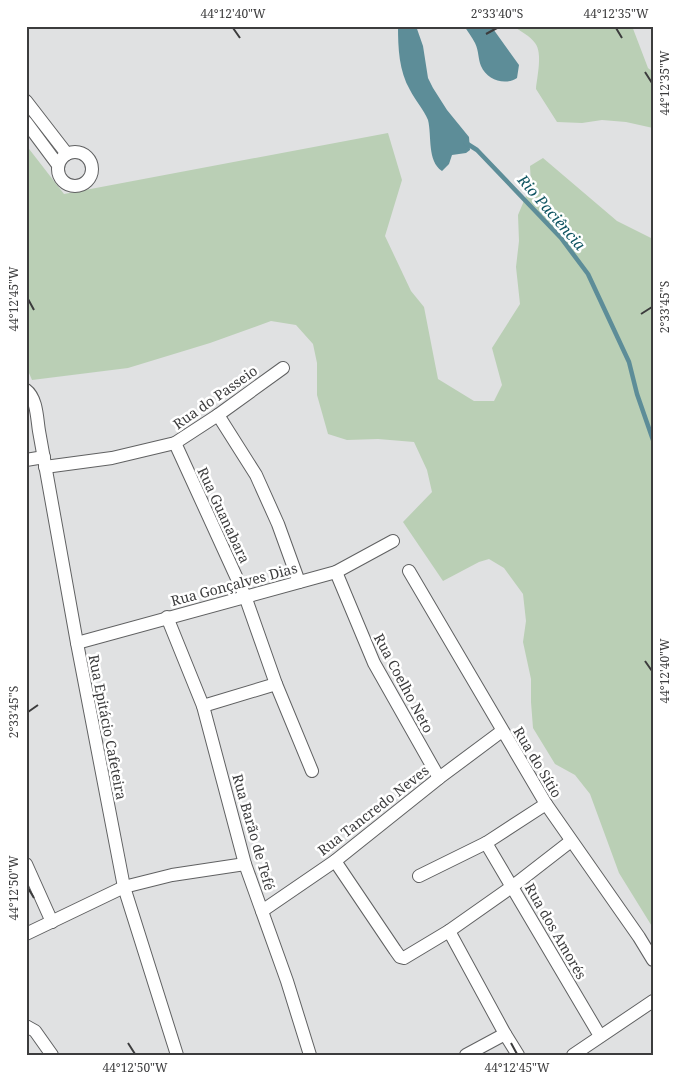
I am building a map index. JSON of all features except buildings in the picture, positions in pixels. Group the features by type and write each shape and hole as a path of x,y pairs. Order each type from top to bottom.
{"street":[{"path":"26,101 67,154"},
{"path":"26,122 58,165"},
{"path":"78,152 89,159 92,165 90,178 79,186 65,184 60,179 58,165 60,160 67,154 78,152"},
{"name":"Rua do Passeio","path":"26,460 44,462 112,458 175,443 218,415 283,368"},
{"name":"Rua Epitácio Cafeteira","path":"30,395 124,887 176,1055"},
{"path":"218,415 260,484 278,524 299,582"},
{"name":"Rua Guanabara","path":"175,443 245,596 276,684 312,771"},
{"name":"Rua Gonçalves Dias","path":"77,643 336,572 393,541"},
{"name":"Rua do Sítio","path":"409,571 546,804 571,842 619,907 653,960"},
{"name":"Rua Coelho Neto","path":"336,572 374,663 439,778"},
{"name":"Rua Barão de Tefé","path":"167,618 203,706 245,864 287,981 310,1055"},
{"path":"203,706 276,684"},
{"name":"Rua Tancredo Neves","path":"262,911 335,861 439,778 502,731"},
{"path":"418,876 486,843 546,804"},
{"path":"335,861 395,950 400,957 404,958 449,931 571,842"},
{"name":"Rua dos Amorés","path":"486,843 600,1036"},
{"path":"26,864 52,922"},
{"path":"26,934 124,887 172,875 245,864"},
{"path":"449,931 518,1055"},
{"path":"573,1055 653,1001"},
{"path":"26,1026 35,1031 52,1055"},
{"path":"466,1055 505,1034"}],"green space":[{"path":"513,26 632,26 648,68 653,72 653,128 626,122 602,120 582,123 557,122 536,89 539,59 537,47 530,38"},
{"path":"388,133 402,180 385,236 411,291 424,307 438,379 474,401 494,401 502,385 492,348 520,304 516,267 519,241 518,215 531,184 530,166 543,158 617,221 653,239 653,928 619,873 590,794 575,775 555,764 533,728 531,679 523,642 526,621 523,594 504,568 489,559 479,562 443,581 403,522 432,492 427,470 414,442 378,439 347,440 328,434 317,395 317,363 313,344 296,325 271,321 210,343 128,368 32,380 26,366 26,145 64,194"}],"water":[{"path":"398,26 416,26 423,46 428,78 447,110 469,137 470,150 466,153 452,155 449,164 442,171 437,167 432,155 428,120 403,75 399,51"},
{"path":"464,26 491,26 519,65 517,78 502,81 487,75 479,61 475,43"}],"waterway":[{"name":"Rio Paciência","path":"466,143 477,150 561,238 588,274 629,362 637,394 653,440"}]}
